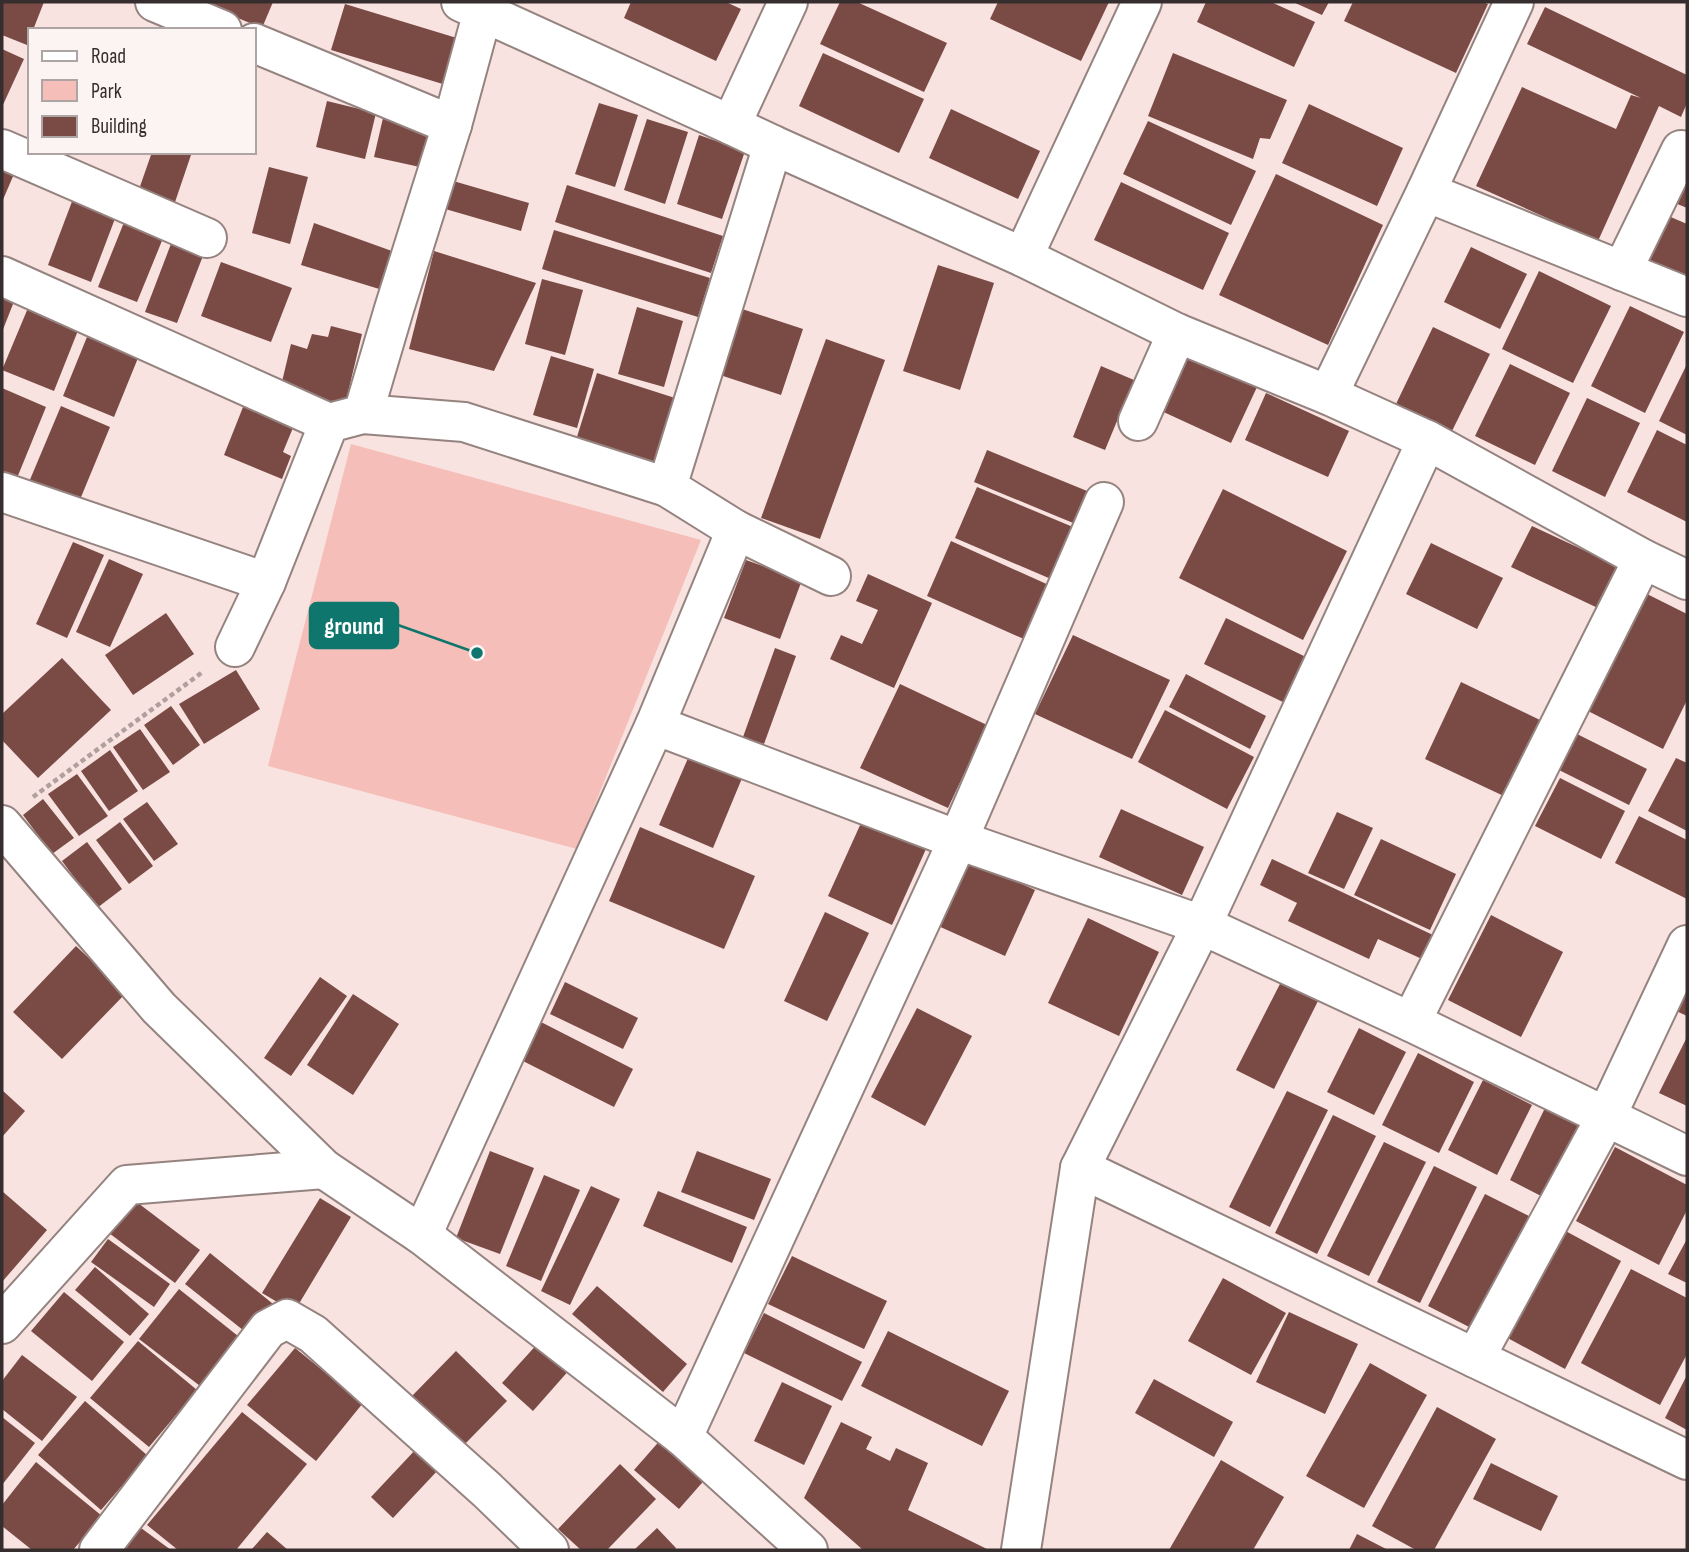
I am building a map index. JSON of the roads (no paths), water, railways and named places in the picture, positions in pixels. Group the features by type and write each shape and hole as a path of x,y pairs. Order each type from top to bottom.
{"street":[{"path":"155,2 217,28"},
{"path":"731,124 788,2"},
{"path":"1023,257 1142,2"},
{"path":"1328,395 1514,2"},
{"path":"235,648 346,418 394,309 452,125 472,6 1023,257 1177,333 1328,395 1427,440 1643,559 1687,580"},
{"path":"256,44 452,125"},
{"path":"667,487 773,145"},
{"path":"2,149 207,238"},
{"path":"1622,271 1681,150"},
{"path":"1426,192 1687,297"},
{"path":"2,276 346,418 464,422 667,487 736,530 831,576"},
{"path":"1138,421 1177,333"},
{"path":"1021,1550 1080,1168 1202,925 1427,440"},
{"path":"2,492 266,582"},
{"path":"683,1437 958,840 1104,502"},
{"path":"422,1235 655,725 736,530"},
{"path":"1411,1023 1643,559"},
{"path":"655,725 958,840 1202,925 1687,1156"},
{"path":"13,815 159,1008 324,1169 422,1235 683,1437 808,1550"},
{"path":"1475,1358 1606,1117 1687,946"},
{"path":"1080,1168 1687,1460"},
{"path":"2,1324 127,1185 324,1169"},
{"path":"99,1550 268,1329 287,1319 313,1334 549,1550"}],"place":[{"name":"ground","path":"477,653"}]}
